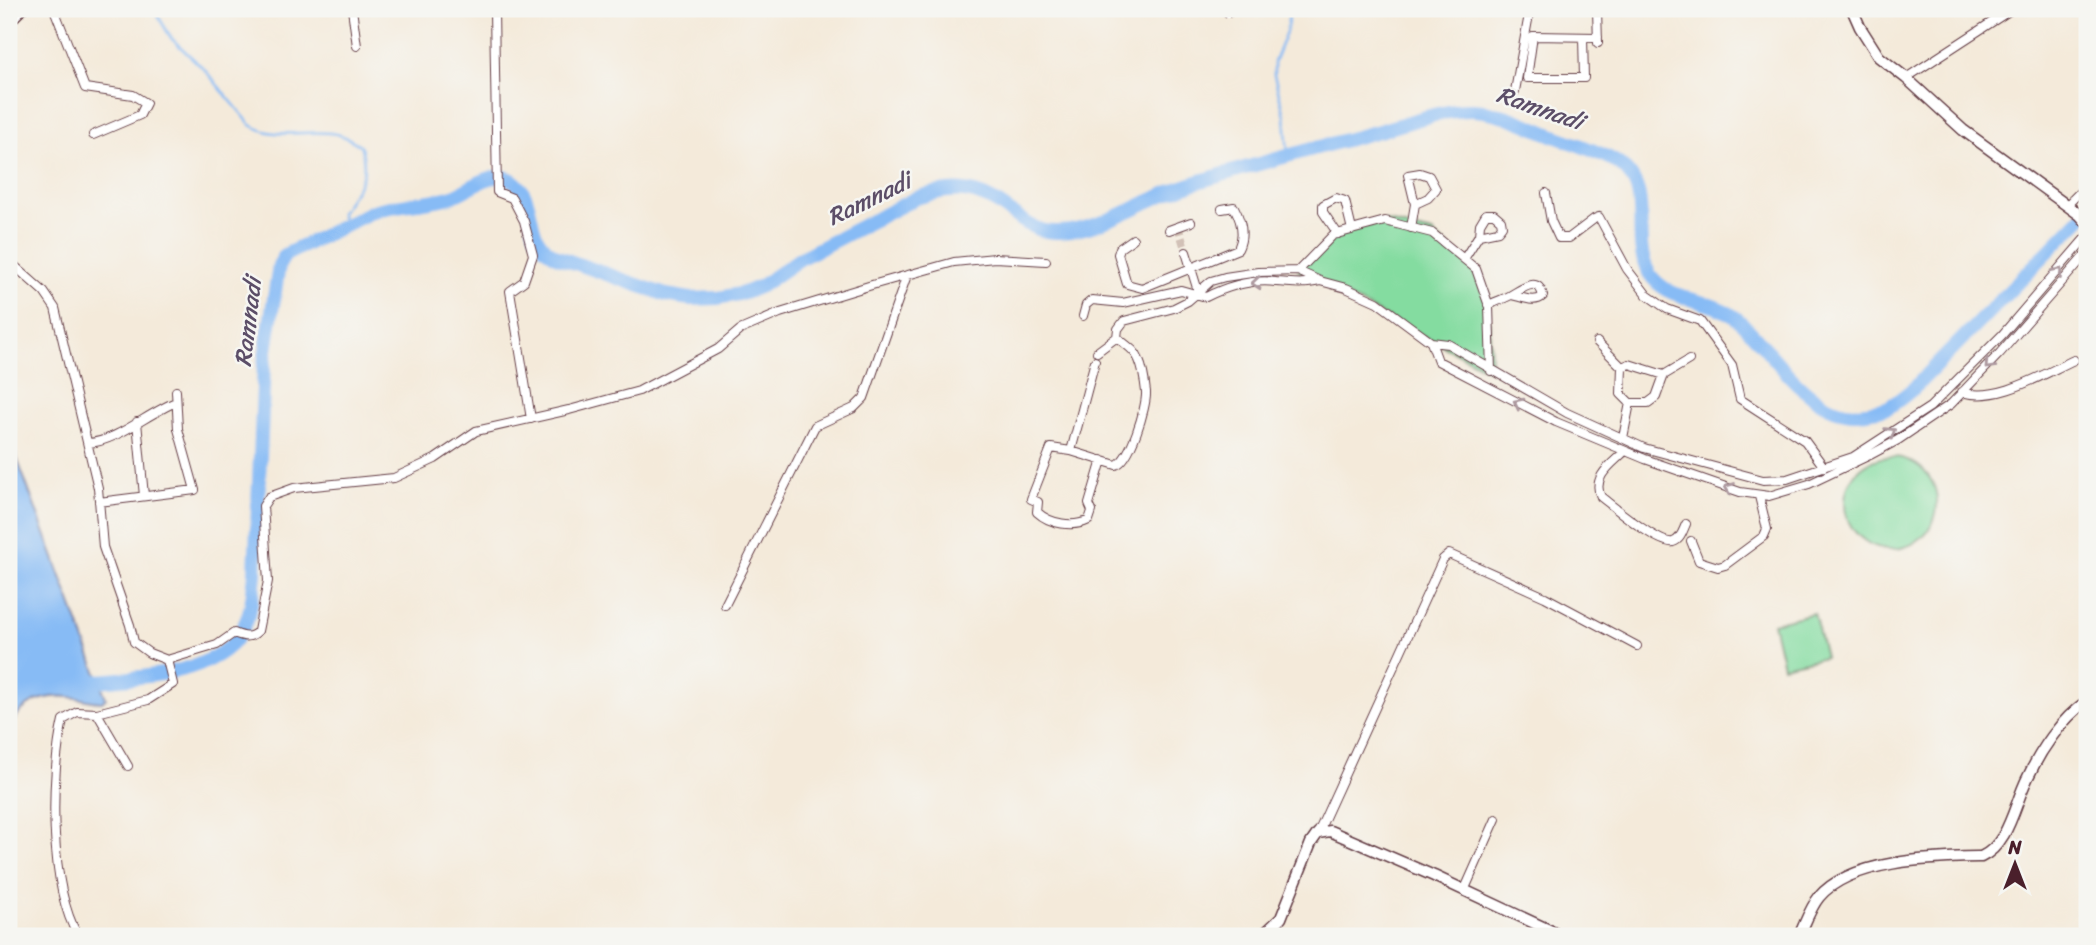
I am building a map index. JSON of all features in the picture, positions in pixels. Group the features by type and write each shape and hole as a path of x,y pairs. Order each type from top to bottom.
{"main road":[{"path":"9,20 20,9"}],"street":[{"path":"54,9 85,88 133,95 146,103 140,115 93,135"},
{"path":"352,9 357,46"},
{"path":"494,9 497,192 512,198 524,221 533,255 524,281 510,291 531,419"},
{"path":"1515,91 1530,9"},
{"path":"1583,37 1584,78 1527,78 1532,36 1583,37 1598,40 1597,9"},
{"path":"1852,9 1879,57 1963,130 2087,222"},
{"path":"1906,78 2012,9"},
{"path":"2068,207 2087,185"},
{"path":"1546,193 1551,221 1559,238 1569,239 1594,219 1600,218 1627,269 1647,295 1667,309 1700,321 1732,365 1740,399 1805,441 1824,467"},
{"path":"1338,234 1323,212 1323,205 1336,198 1345,201 1352,230"},
{"path":"1411,228 1415,204"},
{"path":"1133,239 1121,248 1118,254 1127,284 1142,288 1238,249 1242,230 1234,207 1222,209"},
{"path":"1298,271 1333,235 1385,221 1432,233 1476,269 1488,304 1491,371"},
{"path":"1169,230 1191,222"},
{"path":"1464,259 1479,235"},
{"path":"1097,352 1117,337 1118,329 1124,321 1174,308 1188,301 1211,281 1225,276 1258,272 1298,271 1377,302 1431,342 1448,344 1567,413 1644,448 1763,480 1787,479 1853,457 1930,407 2027,307 2087,236"},
{"path":"1186,252 1196,293"},
{"path":"1431,342 1438,361 1556,422 1625,451 1740,492 1759,496 1790,490 1833,473 1898,440 1951,404 2035,314 2087,253"},
{"path":"9,261 44,292 55,308 88,443 99,502 103,547 134,642 168,663 238,635 253,636 258,631 268,581 263,506 269,497 294,488 394,478 435,460 476,431 639,391 718,349 740,330 780,313 954,262 978,259 1046,261"},
{"path":"726,605 816,426 853,408 864,398 907,275"},
{"path":"1083,316 1086,305 1092,300 1123,303 1181,290 1206,298 1224,288 1248,283 1274,281 1300,285 1320,281"},
{"path":"1488,304 1512,295"},
{"path":"2027,307 2035,314"},
{"path":"1102,460 1089,503 1092,511 1089,520 1081,524 1068,524 1044,519 1037,512 1038,502 1031,499 1051,448 1071,451 1116,464 1121,464 1125,459 1144,410 1146,392 1140,361 1133,349 1117,337"},
{"path":"1597,342 1622,368 1621,394 1630,403 1648,403 1656,397 1664,375 1689,360"},
{"path":"1954,385 1962,393 1976,394 2009,389 2074,360"},
{"path":"1071,451 1095,362"},
{"path":"1622,368 1629,364 1664,375"},
{"path":"99,502 195,490 178,429 176,391"},
{"path":"88,443 109,440 176,402"},
{"path":"1623,438 1630,403"},
{"path":"137,422 144,496"},
{"path":"1625,451 1600,477 1598,490 1601,497 1665,541 1673,542 1679,538 1686,524"},
{"path":"1787,479 1790,490"},
{"path":"1690,541 1699,561 1718,567 1725,565 1764,536 1767,529 1759,496"},
{"path":"1262,936 1281,918 1311,843 1318,833 1443,559 1448,554 1545,597 1637,646"},
{"path":"78,936 70,922 58,869 58,741 63,720 78,712 97,713 148,700 173,684 168,663"},
{"path":"1799,936 1819,897 1835,884 1856,874 1915,860 1981,857 1991,853 2001,842 2026,779 2042,750 2087,701"},
{"path":"97,713 128,765"},
{"path":"1464,891 1496,819"},
{"path":"1318,833 1330,831 1562,936"}],"green space":[{"path":"1385,221 1432,233 1476,269 1489,306 1491,371 1298,271 1333,235"},
{"path":"1891,457 1909,460 1924,470 1934,485 1937,503 1934,521 1924,536 1909,546 1891,549 1873,546 1858,536 1848,521 1845,503 1848,485 1858,470 1873,460"},
{"path":"1814,613 1825,657 1783,666 1773,623"}],"water":[{"path":"9,437 106,698 102,702 59,697 39,700 23,709 12,724 9,734"}],"waterway":[{"path":"154,9 171,38 204,69 251,125 272,133 329,133 343,136 360,145 363,175 340,215 346,224"},
{"path":"1288,155 1285,116 1274,75 1274,62 1286,32 1290,9"},
{"name":"Ramnadi","path":"99,681 159,674 201,664 219,655 233,642 247,620 255,574 264,364 279,265 285,255 373,211 453,196 490,178 507,178 520,187 526,198 537,238 548,251 558,257 666,295 690,299 718,298 744,293 761,286 801,258 916,198 930,194 954,191 976,193 1032,227 1051,232 1074,230 1103,222 1182,187 1231,172 1436,114 1461,110 1483,111 1513,119 1586,148 1624,168 1634,181 1639,195 1643,258 1657,283 1678,295 1726,311 1750,331 1810,395 1827,406 1846,412 1886,408 1913,389 2087,212"}],"tunnel":[{"path":"1178,226 1186,252"}]}
